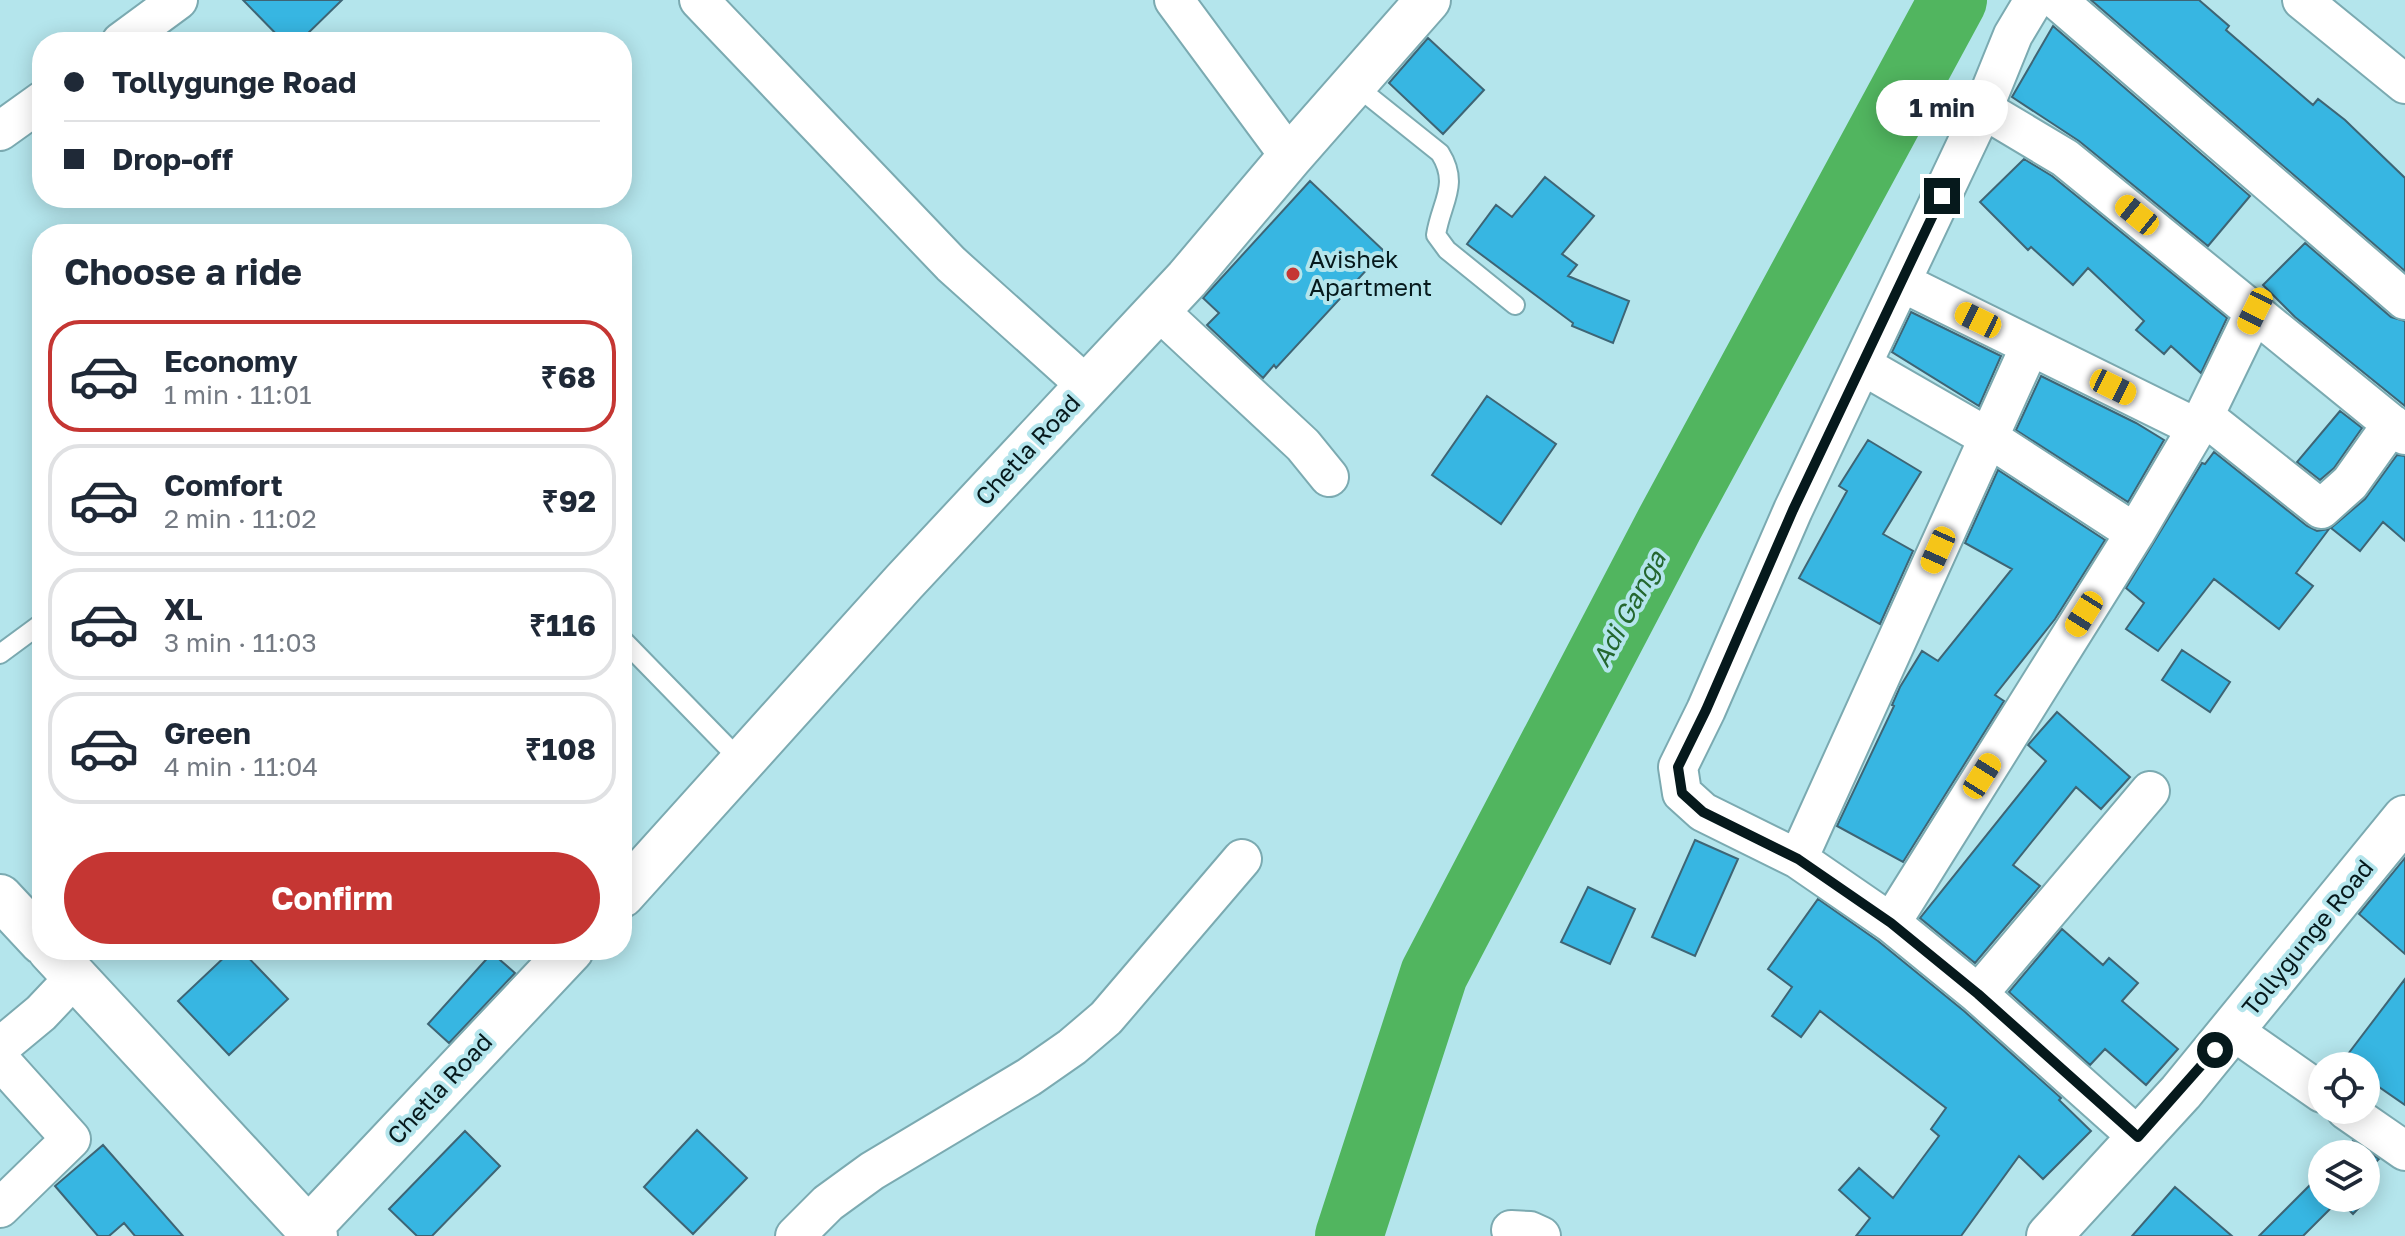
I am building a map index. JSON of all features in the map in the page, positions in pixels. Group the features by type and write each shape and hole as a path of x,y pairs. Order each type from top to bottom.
{"main road":[{"name":"Chetla Road","path":"632,884 904,582 1158,310 1428,0"},
{"name":"Tollygunge Road","path":"2049,1236 2181,1092 2405,818"},
{"path":"0,897 32,931"},
{"name":"Chetla Road","path":"312,1232 562,960"},
{"path":"62,964 312,1232"}],"street":[{"path":"135,32 178,0"},
{"path":"699,0 951,264 1087,386"},
{"path":"1174,0 1290,157"},
{"path":"2034,0 2013,35 1983,109 1793,510 1678,767 1682,793 1703,812 1798,859 1891,923 1978,994 2138,1137"},
{"path":"2057,0 2405,300"},
{"path":"2304,0 2405,84"},
{"path":"0,131 32,108"},
{"path":"1901,282 2030,346 2201,422 2321,509 2350,483 2399,429 2065,158 1983,109"},
{"path":"1158,310 1303,445 1329,477"},
{"path":"1891,923 2135,533 2201,422 2255,311"},
{"path":"1798,859 2030,346"},
{"path":"1862,365 1989,438 2135,533"},
{"path":"1978,994 2150,791"},
{"path":"795,1236 828,1203 872,1171 1029,1077 1072,1047 1106,1018 1242,859"},
{"path":"0,1047 41,1013 62,964"},
{"path":"2232,1030 2308,1083"},
{"path":"0,1060 71,1139 0,1208"},
{"path":"2366,1124 2405,1151"}],"lane":[{"path":"1355,85 1440,153 1447,165 1451,185 1436,235 1447,250 1515,305"},
{"path":"0,654 32,630"},
{"path":"632,649 742,762"}],"building":[{"path":"243,0 342,0 309,32 274,32"},
{"path":"2091,0 2199,0 2229,26 2226,30 2313,105 2318,99 2345,120 2405,178 2405,271"},
{"path":"2053,26 2250,196 2208,246 2079,141 2012,97"},
{"path":"1428,38 1484,90 1443,134 1389,83"},
{"path":"2024,159 2052,176 2227,318 2201,373 2171,346 2164,354 2136,330 2144,321 2088,268 2073,285 2031,247 2028,250 1980,202"},
{"path":"1545,177 1594,216 1562,254 1577,265 1568,276 1629,301 1613,343 1572,326 1573,323 1467,244 1496,205 1512,217"},
{"name":"Avishek Apartment","path":"1310,181 1384,251 1276,368 1274,365 1263,378 1207,325 1219,313 1203,298"},
{"path":"2305,243 2391,317 2405,321 2405,406 2295,317 2263,285"},
{"path":"1911,312 2001,356 1979,406 1892,352"},
{"path":"2041,376 2164,440 2128,502 2016,430"},
{"path":"1487,396 1556,444 1501,524 1432,475"},
{"path":"2340,411 2362,428 2334,468 2320,480 2297,462"},
{"path":"1868,440 1921,472 1883,534 1913,551 1880,624 1799,578 1847,491 1839,486"},
{"path":"2214,452 2307,526 2317,531 2329,529 2296,573 2313,586 2279,629 2214,579 2158,651 2126,629 2144,603 2126,588 2202,463 2205,464"},
{"path":"2397,455 2405,456 2405,541 2383,522 2360,551 2331,528 2365,499"},
{"path":"1998,470 2105,540 2055,619 1995,695 2004,701 1903,862 1837,826 1900,687 1922,651 1938,661 2012,569 1965,543"},
{"path":"2182,650 2230,682 2210,712 2162,680"},
{"path":"2057,712 2130,777 2101,809 2076,787 2013,865 2040,886 1975,963 1920,918 2046,761 2028,745"},
{"path":"1695,840 1738,859 1695,956 1652,937"},
{"path":"2405,858 2405,954 2359,914"},
{"path":"1588,887 1635,909 1610,964 1561,942"},
{"path":"1818,899 1878,941 1964,1011 2061,1098 2059,1100 2091,1131 2043,1179 2019,1156 1961,1236 1856,1236 1870,1218 1839,1190 1859,1168 1893,1198 1939,1136 1931,1129 1946,1108 1820,1011 1801,1037 1772,1016 1792,987 1768,969"},
{"path":"2062,929 2103,965 2109,958 2138,983 2122,1001 2178,1049 2146,1085 2105,1049 2090,1065 2009,992"},
{"path":"221,960 251,960 288,999 229,1055 178,1001"},
{"path":"486,960 500,960 515,973 449,1043 428,1024"},
{"path":"2405,979 2405,1105 2380,1088 2380,1052 2350,1052"},
{"path":"697,1130 747,1178 693,1234 644,1187"},
{"path":"465,1131 500,1166 432,1236 417,1236 389,1209"},
{"path":"103,1145 183,1236 135,1236 124,1223 109,1236 98,1236 55,1186"},
{"path":"2175,1187 2232,1236 2132,1236"},
{"path":"2308,1187 2308,1212 2327,1212 2303,1236 2259,1236"}],"waterway":[{"name":"Adi Ganga","path":"1349,1236 1434,974 1670,523 1953,0"}],"place":[{"name":"Avishek Apartment","path":"1293,274"}],"route":[{"path":"1942,196 1793,510 1678,767 1682,793 1703,812 1798,859 1891,923 1978,994 2138,1137 2215,1050"}]}
